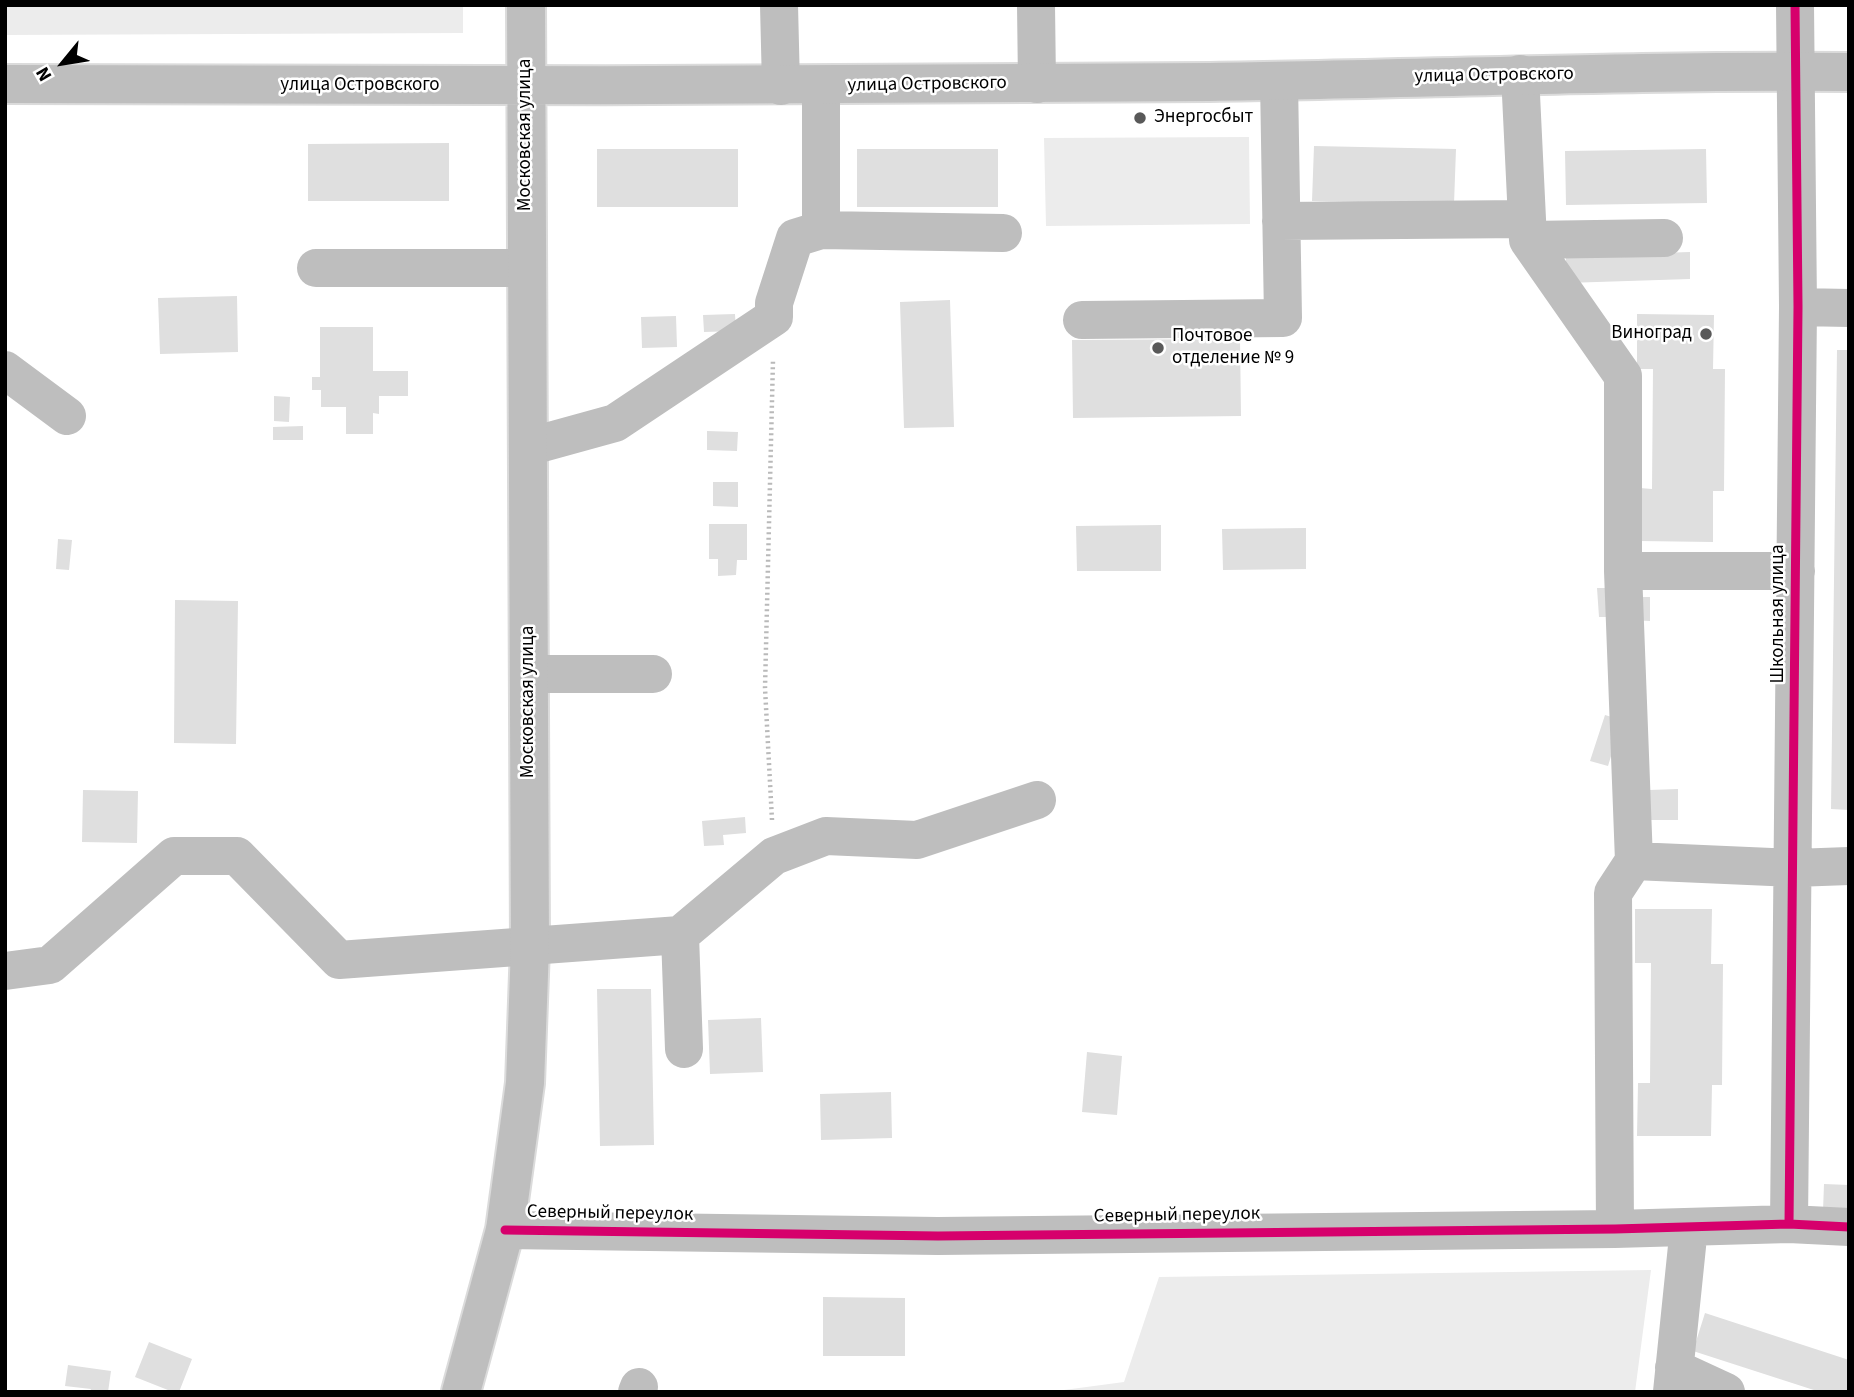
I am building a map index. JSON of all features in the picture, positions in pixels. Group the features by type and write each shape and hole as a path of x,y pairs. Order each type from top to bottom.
{"main road":[{"name":"Московская улица","path":"461,1392 505,1230 525,1083 530,947 526,5"},
{"path":"779,5 781,86"},
{"path":"1036,5 1037,84"},
{"name":"Школьная улица","path":"1789,1224 1798,307 1795,5"},
{"name":"улица Островского","path":"5,85 821,86 1279,81 1520,74 1849,72"},
{"path":"1520,74 1527,230 1623,376 1623,570 1634,861 1613,893 1615,1229"},
{"path":"1082,320 1283,318 1279,81"},
{"path":"821,86 821,230"},
{"path":"1281,221 1664,238"},
{"path":"528,447 615,423 774,317 774,303 795,238 821,230 1003,233"},
{"path":"316,268 527,268"},
{"path":"1798,307 1849,308"},
{"path":"5,370 67,416"},
{"path":"1623,570 1796,570"},
{"path":"529,674 653,674"},
{"path":"5,971 50,965 174,856 237,856 339,960 680,935 774,856 826,836 917,839 1037,800"},
{"path":"1634,861 1794,868 1849,866"},
{"path":"680,935 684,1049"},
{"name":"Северный переулок","path":"505,1230 952,1236 1615,1229 1789,1224 1849,1227"},
{"path":"1689,1227 1673,1380 1726,1392"}],"path":[{"path":"774,317 765,688 774,856"}],"shaded area":[{"path":"5,5 463,5 463,33 5,35"},
{"path":"1249,137 1250,224 1046,226 1044,138"},
{"path":"1651,1270 1635,1392 1049,1392 1124,1382 1159,1277"}],"building":[{"path":"449,143 449,201 308,201 308,144"},
{"path":"1314,146 1456,149 1454,204 1312,201"},
{"path":"597,149 738,149 738,207 597,207"},
{"path":"857,149 998,149 998,207 857,207"},
{"path":"1706,149 1707,203 1566,205 1565,151"},
{"path":"1690,252 1690,279 1566,283 1566,256"},
{"path":"237,296 238,352 160,354 158,298"},
{"path":"950,300 954,427 904,428 900,302"},
{"path":"735,314 736,331 704,332 703,315"},
{"path":"1637,314 1714,315 1713,369 1725,369 1724,491 1713,491 1713,542 1639,541 1640,488 1652,489 1653,369 1637,369"},
{"path":"676,316 677,347 642,348 641,317"},
{"path":"320,327 373,327 373,371 408,371 408,396 379,396 379,414 373,413 373,434 346,434 346,407 321,407 321,390 312,390 312,377 320,377"},
{"path":"1240,339 1241,416 1073,418 1072,340"},
{"path":"1837,350 1849,350 1849,810 1831,809"},
{"path":"274,396 290,397 289,422 274,421"},
{"path":"303,426 303,440 273,440 273,427"},
{"path":"707,431 738,432 737,451 707,450"},
{"path":"713,482 738,482 738,507 713,506"},
{"path":"709,524 747,524 747,560 737,560 736,575 718,576 718,559 709,559"},
{"path":"1161,525 1161,571 1077,571 1076,526"},
{"path":"1306,528 1306,569 1223,570 1222,529"},
{"path":"58,539 72,540 69,570 56,569"},
{"path":"1597,588 1612,588 1614,617 1599,617"},
{"path":"1631,597 1650,597 1650,621 1631,620"},
{"path":"175,600 238,601 236,744 174,743"},
{"path":"1605,715 1622,720 1608,766 1590,761"},
{"path":"1678,789 1678,820 1649,820 1649,790"},
{"path":"83,790 138,791 137,843 82,842"},
{"path":"745,817 746,833 723,835 724,845 704,846 702,821"},
{"path":"1635,909 1712,909 1711,964 1723,964 1722,1085 1712,1085 1711,1136 1637,1136 1638,1083 1650,1083 1651,963 1635,963"},
{"path":"597,989 651,989 654,1145 600,1146"},
{"path":"761,1018 763,1072 710,1074 708,1020"},
{"path":"1087,1052 1122,1056 1117,1115 1082,1112"},
{"path":"891,1092 892,1138 821,1140 820,1094"},
{"path":"1824,1184 1849,1185 1849,1212 1823,1211"},
{"path":"823,1297 905,1298 905,1356 823,1356"},
{"path":"1705,1313 1849,1360 1849,1392 1820,1392 1693,1351"},
{"path":"149,1342 192,1359 179,1392 135,1377"},
{"path":"68,1365 111,1371 108,1392 90,1392 91,1389 65,1386"}],"cycle path":[{"path":"1789,1224 1798,307 1795,5"},
{"path":"505,1230 938,1236 1615,1229 1789,1224 1849,1227"}],"place":[{"name":"Энергосбыт","path":"1140,118"},
{"name":"Виноград","path":"1706,334"},
{"name":"Почтовое отделение № 9","path":"1158,348"}]}
